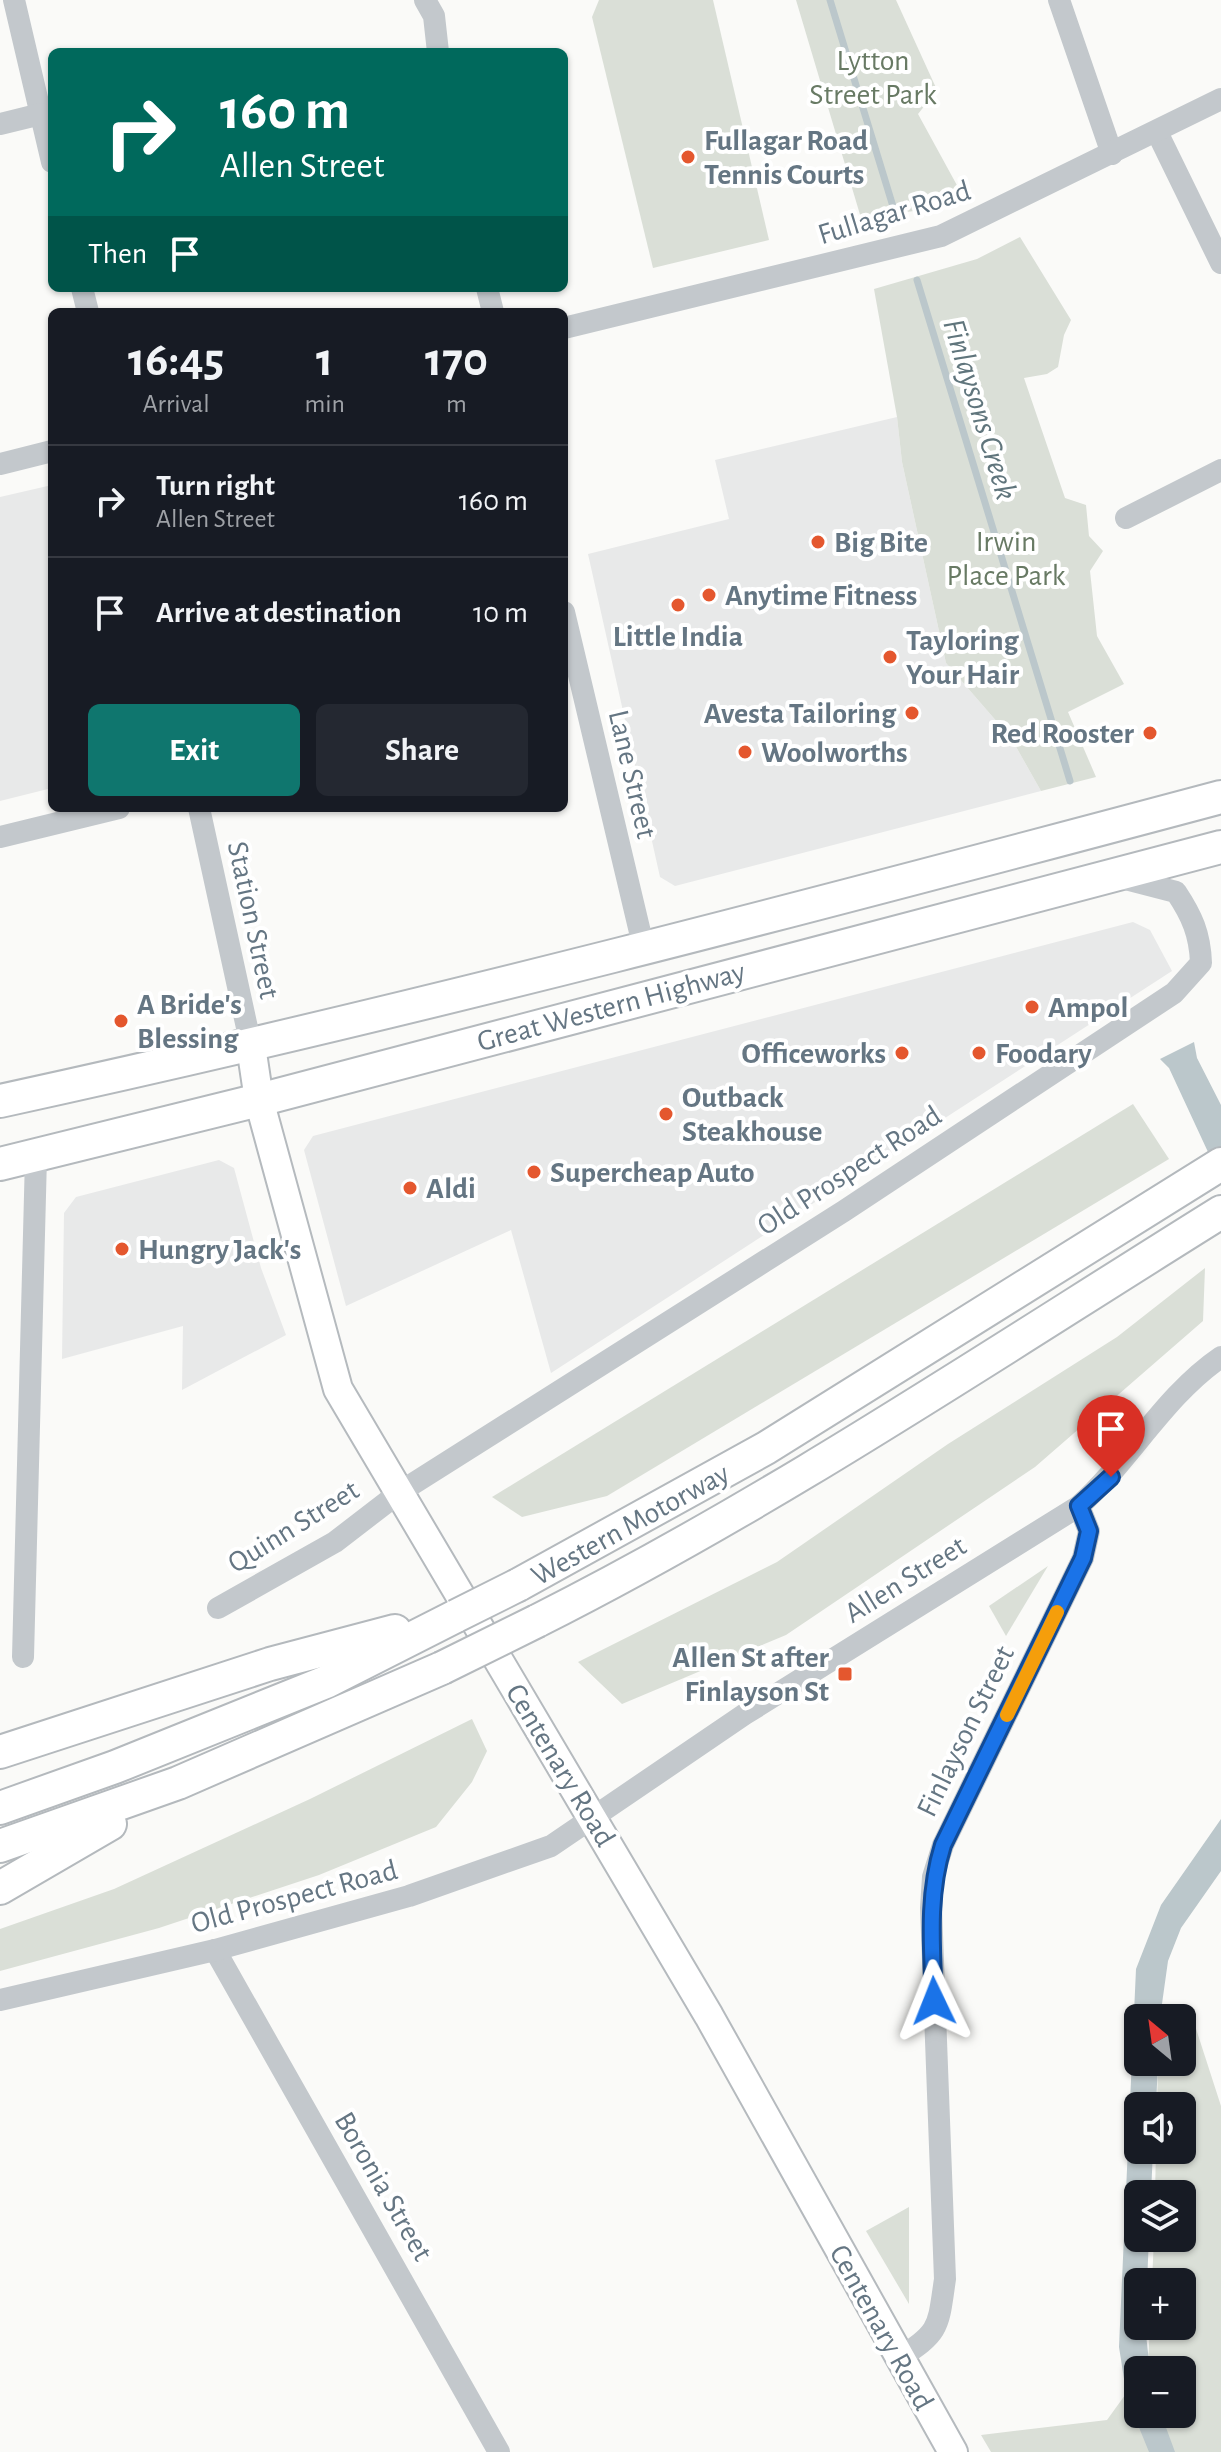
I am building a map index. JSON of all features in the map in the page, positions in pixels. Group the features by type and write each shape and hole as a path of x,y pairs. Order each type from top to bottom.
{"highway":[{"name":"Great Western Highway","path":"0,1101 251,1046 644,949 1221,797"},
{"name":"Great Western Highway","path":"0,1164 259,1100 1221,847"},
{"name":"Western Motorway","path":"421,1628 456,1616 518,1585 766,1448 1221,1164"},
{"name":"Western Motorway","path":"0,1846 178,1783 442,1668 537,1621 664,1555 814,1467 1213,1217"},
{"path":"0,1752 270,1664 421,1628"},
{"path":"0,1808 221,1726 326,1682 421,1628"},
{"path":"0,1888 178,1783"}],"main road":[{"name":"Centenary Road","path":"251,1046 259,1100 338,1389 709,2016 953,2452"}],"street":[{"path":"14,0 48,145"},
{"path":"413,0 437,42"},
{"path":"425,0 434,16 437,42"},
{"path":"1059,0 1112,154"},
{"name":"Fullagar Road","path":"568,327 941,236 1221,99"},
{"path":"0,124 41,114"},
{"path":"1157,132 1221,263"},
{"path":"0,464 48,452"},
{"path":"1126,518 1221,470"},
{"name":"Lane Street","path":"568,629 644,949"},
{"path":"0,837 103,812"},
{"name":"Station Street","path":"200,812 251,1046"},
{"name":"Old Prospect Road","path":"400,1492 844,1211 1174,993 1201,963 1200,937 1188,910 1176,892 1113,877"},
{"path":"23,1657 36,1157"},
{"name":"Allen Street","path":"591,1816 745,1714 1079,1506 1111,1477 1186,1386 1221,1357"},
{"name":"Quinn Street","path":"218,1608 335,1542 400,1492"},
{"name":"Finlayson Street","path":"899,2358 927,2341 938,2325 945,2279 931,1908 933,1877 943,1845 1083,1558 1089,1531 1079,1506"},
{"name":"Old Prospect Road","path":"0,2000 215,1950 409,1896 551,1846 591,1816"},
{"name":"Boronia Street","path":"215,1950 499,2452"}],"shaded area":[{"path":"897,417 902,462 946,663 1011,738 1041,791 675,886 660,877 588,554 729,519 715,460"},
{"path":"48,486 48,789 0,801 0,497"},
{"path":"1133,922 1150,930 1172,971 551,1373 511,1230 346,1306 304,1150 313,1136"},
{"path":"1194,1042 1197,1058 1221,1105 1221,1180 1169,1068 1160,1059"},
{"path":"219,1160 234,1168 261,1268 286,1335 182,1390 183,1326 62,1359 64,1213 76,1197"},
{"path":"1221,1819 1221,1871 1181,1928 1168,1961 1162,2004 1134,2004 1136,1969 1161,1905"},
{"path":"1131,2076 1157,2076 1157,2092 1130,2092"},
{"path":"1127,2164 1152,2164 1152,2180 1127,2180"},
{"path":"1124,2236 1124,2252 1148,2252 1148,2268 1124,2268 1124,2340 1147,2340 1148,2356 1124,2356 1124,2379 1119,2347"},
{"path":"1139,2428 1166,2428 1175,2452 1149,2452"}],"green space":[{"name":"Fullagar Road Tennis Courts","path":"599,0 713,0 769,240 653,268 592,17"},
{"name":"Lytton Street Park","path":"796,0 896,0 937,90 918,114 959,189 914,211 861,218"},
{"name":"Irwin Place Park","path":"1020,237 1071,320 1064,335 1058,367 1047,374 1024,378 1065,498 1086,505 1089,536 1103,551 1090,571 1097,636 1124,684 1068,712 1096,777 1041,791 1011,738 946,663 902,462 874,289 977,259"},
{"path":"1133,1104 1169,1159 607,1496 522,1517 492,1497"},
{"path":"1205,1268 1203,1321 1035,1467 786,1635 622,1704 578,1662 777,1562 948,1444 1117,1337"},
{"path":"1048,1566 1006,1636 989,1606"},
{"path":"472,1719 487,1751 472,1782 436,1827 319,1875 159,1928 0,1971 0,1929 114,1889 310,1799"},
{"path":"1196,2029 1221,2106 1221,2452 991,2452 981,2435 1107,2420 1124,2396 1124,2428 1196,2428 1196,2356 1148,2356 1149,2340 1196,2340 1196,2268 1153,2268 1153,2252 1196,2252 1196,2180 1155,2180 1156,2164 1196,2164 1196,2092 1157,2092 1158,2076 1196,2076"},
{"path":"909,2207 909,2304 866,2231"}],"waterway":[{"name":"Finlaysons Creek","path":"830,0 895,213"},
{"name":"Finlaysons Creek","path":"917,280 1070,781"}],"slow traffic":[{"path":"1007,1715 1057,1612"}],"place":[{"name":"Fullagar Road Tennis Courts","path":"688,157"},
{"name":"Big Bite","path":"818,542"},
{"name":"Anytime Fitness","path":"709,595"},
{"name":"Little India","path":"678,605"},
{"name":"Tayloring Your Hair","path":"890,657"},
{"name":"Avesta Tailoring","path":"912,713"},
{"name":"Red Rooster","path":"1150,733"},
{"name":"Woolworths","path":"745,752"},
{"name":"Ampol","path":"1032,1007"},
{"name":"A Bride's Blessing","path":"121,1021"},
{"name":"Officeworks","path":"902,1053"},
{"name":"Foodary","path":"979,1053"},
{"name":"Outback Steakhouse","path":"666,1114"},
{"name":"Supercheap Auto","path":"534,1172"},
{"name":"Aldi","path":"410,1188"},
{"name":"Hungry Jack's","path":"122,1249"},
{"name":"Allen St after Finlayson St","path":"845,1674"}],"route":[{"path":"934,2001 931,1908 933,1877 943,1845 1083,1558 1089,1531 1079,1506 1111,1477"}]}
